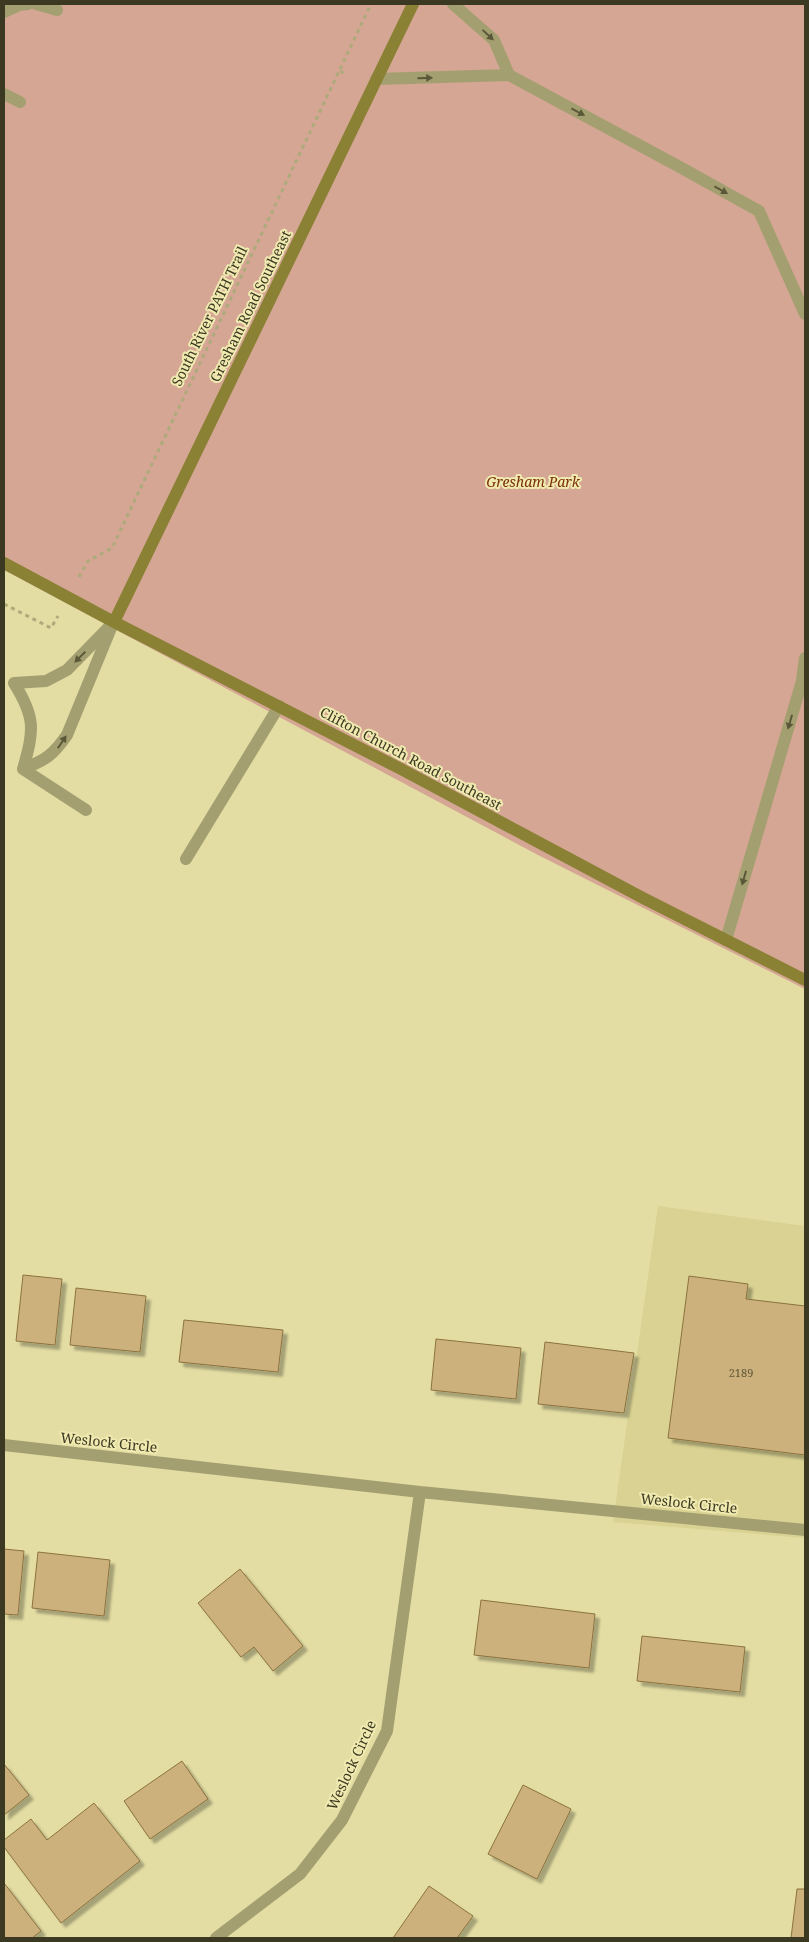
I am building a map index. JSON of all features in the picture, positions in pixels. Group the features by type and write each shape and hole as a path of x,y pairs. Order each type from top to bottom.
{"street":[{"path":"4,12 22,4"},
{"path":"36,4 57,10"},
{"name":"Gresham Road Southeast","path":"114,622 412,4"},
{"path":"453,4 494,40 509,75"},
{"path":"376,79 509,75 759,211 805,314"},
{"path":"4,94 20,102"},
{"name":"Clifton Church Road Southeast","path":"4,563 114,622 805,980"},
{"path":"23,769 29,747 32,721 27,705 14,683 46,681 67,670 114,622"},
{"path":"23,769 47,759 57,750 67,735 114,622"},
{"path":"726,940 802,681 805,658"},
{"path":"186,859 278,706"},
{"path":"23,769 86,810"},
{"name":"Weslock Circle","path":"4,1446 420,1492 805,1530"},
{"name":"Weslock Circle","path":"216,1938 300,1874 342,1820 388,1731 420,1492"}],"path":[{"name":"South River PATH Trail","path":"88,561 112,548 340,71 370,4"},
{"path":"340,71 347,75"},
{"path":"4,604 51,628"}],"shaded area":[{"path":"658,1206 805,1226 805,1538 613,1522"}],"green space":[{"name":"Gresham Park","path":"4,4 805,4 805,989 538,855 4,570"}],"building":[{"path":"23,1275 62,1279 55,1345 16,1341"},
{"path":"689,1276 748,1284 746,1299 805,1306 805,1455 668,1438"},
{"path":"76,1288 146,1296 140,1352 70,1345"},
{"path":"184,1320 283,1330 278,1372 179,1362"},
{"path":"436,1339 521,1348 516,1399 431,1390"},
{"path":"545,1342 634,1353 624,1413 538,1404"},
{"path":"4,1549 24,1551 18,1615 4,1614"},
{"path":"38,1552 110,1560 104,1616 32,1608"},
{"path":"240,1569 303,1646 273,1671 254,1647 241,1657 198,1603"},
{"path":"481,1600 595,1614 589,1668 474,1655"},
{"path":"642,1636 745,1647 740,1692 637,1681"},
{"path":"182,1761 208,1799 150,1839 124,1801"},
{"path":"4,1764 29,1795 4,1815"},
{"path":"523,1785 571,1809 537,1879 488,1854"},
{"path":"94,1803 140,1861 61,1923 4,1847 4,1840 31,1819 47,1840"},
{"path":"4,1883 41,1931 32,1938 4,1938"},
{"path":"429,1886 473,1916 457,1938 393,1938"},
{"path":"797,1889 805,1889 805,1938 791,1938"}]}
